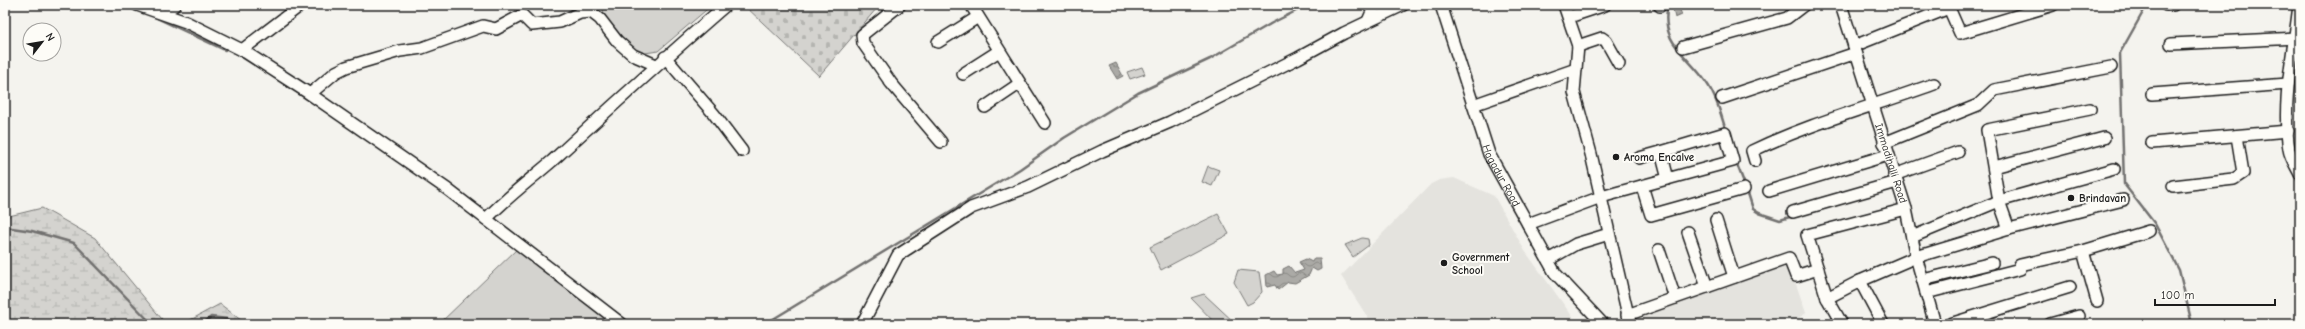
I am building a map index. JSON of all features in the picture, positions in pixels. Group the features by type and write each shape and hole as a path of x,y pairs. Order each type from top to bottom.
{"street":[{"path":"137,5 186,22 242,50 310,94 447,189 622,324"},
{"path":"168,5 172,7 175,5"},
{"path":"242,50 301,5"},
{"path":"486,219 656,65 726,5"},
{"path":"900,5 862,35 863,43 891,83 941,142"},
{"path":"971,5 1019,84 1045,123"},
{"path":"1368,21 1375,5"},
{"path":"862,324 898,255 971,208 1028,187 1102,151 1170,122 1368,21 1403,5"},
{"name":"Hagadur Road","path":"1441,5 1489,154 1555,273 1603,324"},
{"path":"1564,5 1578,46 1574,92 1601,197 1608,234 1629,320 1675,298 1789,258 1796,276 1818,269"},
{"path":"1569,17 1605,5"},
{"path":"1683,47 1787,18 1804,5"},
{"name":"Immadihalli Road","path":"1841,5 1906,209 1922,280 1935,324"},
{"path":"1722,98 1855,50 1949,8 1960,33 2053,5"},
{"path":"2166,5 2173,5"},
{"path":"2299,5 2296,38 2288,84 2288,131 2289,150 2300,174"},
{"path":"310,94 336,72 346,67 400,51 422,48 484,26 496,30 522,15 532,25 560,22 580,13 591,12 600,19 616,41 633,55 656,65"},
{"path":"938,42 978,17"},
{"path":"1578,46 1602,38 1606,41 1619,64"},
{"path":"2171,44 2296,38"},
{"path":"963,74 999,51"},
{"path":"665,57 714,114 742,151"},
{"path":"1884,143 1978,105 1994,90 2111,67"},
{"path":"1473,105 1576,69"},
{"path":"984,107 1019,84"},
{"path":"1755,161 1752,151 1785,135 1873,107 1934,84"},
{"path":"2152,94 2288,84"},
{"path":"2010,229 1999,201 1987,130 2090,109"},
{"path":"2152,143 2288,131"},
{"path":"1528,224 1601,197 1733,161 1725,133 1639,158"},
{"path":"2173,186 2234,179 2243,173 2237,136"},
{"path":"1994,167 2104,138"},
{"path":"1661,152 1668,179"},
{"path":"1793,212 1896,178 1958,152"},
{"path":"1769,191 1888,155"},
{"path":"1912,237 1999,201 2114,169"},
{"path":"1642,186 1651,215 1744,190"},
{"path":"1827,298 1860,281 1916,256 2010,229 2122,200"},
{"path":"1842,324 1827,298 1807,235 1906,209"},
{"path":"1716,220 1734,277"},
{"path":"1688,232 1707,287"},
{"path":"1926,293 2020,269 2020,265 2083,251 2150,232"},
{"path":"1548,260 1576,244 1608,234"},
{"path":"1659,250 1675,298"},
{"path":"2083,251 2097,301"},
{"path":"1922,280 1992,263"},
{"path":"1860,281 1883,324"},
{"path":"1950,324 2070,287"},
{"path":"2050,324 2079,316"}],"shaded area":[{"name":"Government School","path":"1454,178 1494,196 1525,251 1575,320 1568,324 1372,324 1341,276 1431,184 1439,180"},
{"path":"1788,261 1806,313 1790,324 1635,324 1632,316"}],"green space":[{"path":"609,5 712,5 658,51 639,54 604,18 603,10"},
{"path":"744,5 876,5 877,8 819,76"},
{"path":"1142,67 1145,74 1130,79 1127,72"},
{"path":"1208,166 1219,170 1212,186 1202,182"},
{"path":"42,208 95,238 166,324 5,324 5,217"},
{"path":"1218,214 1229,234 1161,270 1150,247"},
{"path":"1362,238 1368,239 1369,245 1353,257 1345,245"},
{"path":"517,249 614,324 439,324"},
{"path":"1238,270 1259,272 1262,292 1253,302 1247,305 1234,282"},
{"path":"1204,294 1235,323 1216,324 1191,298"},
{"path":"220,304 246,324 183,324"}],"water":[{"path":"1672,5 1678,5 1682,15 1675,18"},
{"path":"1116,63 1123,76 1117,79 1109,66"},
{"path":"1314,258 1320,258 1321,269 1317,271 1312,268 1309,275 1295,283 1288,282 1278,290 1275,285 1267,287 1266,275 1274,271 1277,275 1283,274 1283,269 1289,266 1295,273 1304,270 1299,262 1306,259 1312,262"}],"waterway":[{"path":"121,5 137,10"},
{"path":"765,324 1020,169 1064,138 1138,93 1210,59 1272,23 1308,5"},
{"path":"1668,5 1666,18 1671,39 1710,87 1718,105 1726,131"},
{"path":"2147,5 2120,53 2124,184 2155,224 2179,270 2192,324"},
{"path":"155,17 225,50"},
{"path":"1736,162 1745,185"},
{"path":"1747,190 1753,209 1759,213 1780,220 1793,216"},
{"path":"5,227 32,231 74,243 152,324"},
{"path":"202,324 211,317 227,319 234,324"}],"place":[{"name":"Aroma Encalve","path":"1616,157"},
{"name":"Brindavan","path":"2071,198"},
{"name":"Government School","path":"1444,263"}]}
